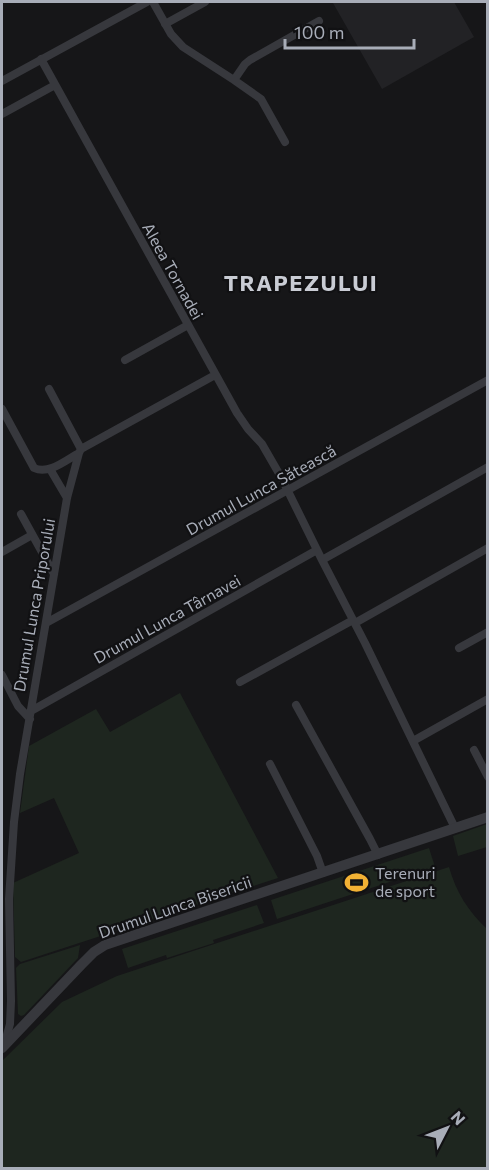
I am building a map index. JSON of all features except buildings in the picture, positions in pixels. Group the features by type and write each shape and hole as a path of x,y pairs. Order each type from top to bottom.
{"street":[{"path":"2,81 147,2"},
{"path":"153,2 176,41 261,99 285,142"},
{"path":"165,24 205,2"},
{"path":"234,80 250,60 320,21"},
{"name":"Aleea Tornadei","path":"41,59 215,375 242,421 262,444 288,491"},
{"path":"2,114 55,85"},
{"path":"125,360 188,326"},
{"path":"2,409 34,468 42,471 50,469 215,375"},
{"name":"Drumul Lunca Sătească","path":"46,623 488,380"},
{"path":"49,389 80,451"},
{"name":"Drumul Lunca Priporului","path":"2,1047 9,1024 12,1001 9,899 20,774 67,498 80,451"},
{"path":"322,560 488,468"},
{"path":"50,469 67,498"},
{"path":"288,491 454,828"},
{"path":"21,514 54,574"},
{"path":"2,552 32,535"},
{"path":"240,682 488,548"},
{"name":"Drumul Lunca Târnavei","path":"30,715 317,550"},
{"path":"459,648 488,632"},
{"path":"2,675 18,706 30,715"},
{"path":"413,741 488,699"},
{"path":"296,705 378,855"},
{"path":"474,750 488,777"},
{"path":"270,764 311,843 323,873"},
{"name":"Drumul Lunca Bisericii","path":"2,1047 94,952 105,945 488,817"},
{"path":"2,890 9,899"}],"shaded area":[{"path":"454,2 474,37 382,89 333,3"},
{"path":"180,693 278,878 21,962 15,957 13,883 79,853 54,798 20,813 29,746 96,709 110,732"},
{"path":"487,824 487,847 458,856 453,836"},
{"name":"Terenuri de sport","path":"429,848 435,867 277,919 271,900"},
{"path":"449,867 463,901 487,929 487,1168 2,1168 2,1061 62,1002 117,976"},
{"path":"257,905 264,923 213,940 214,943 167,958 166,955 128,968 122,949"},
{"path":"80,945 78,958 24,1015 18,1014 16,968 20,964"}],"place":[{"name":"Terenuri de sport","path":"357,882"}],"district":[{"name":"TRAPEZULUI","path":"301,283"}]}
